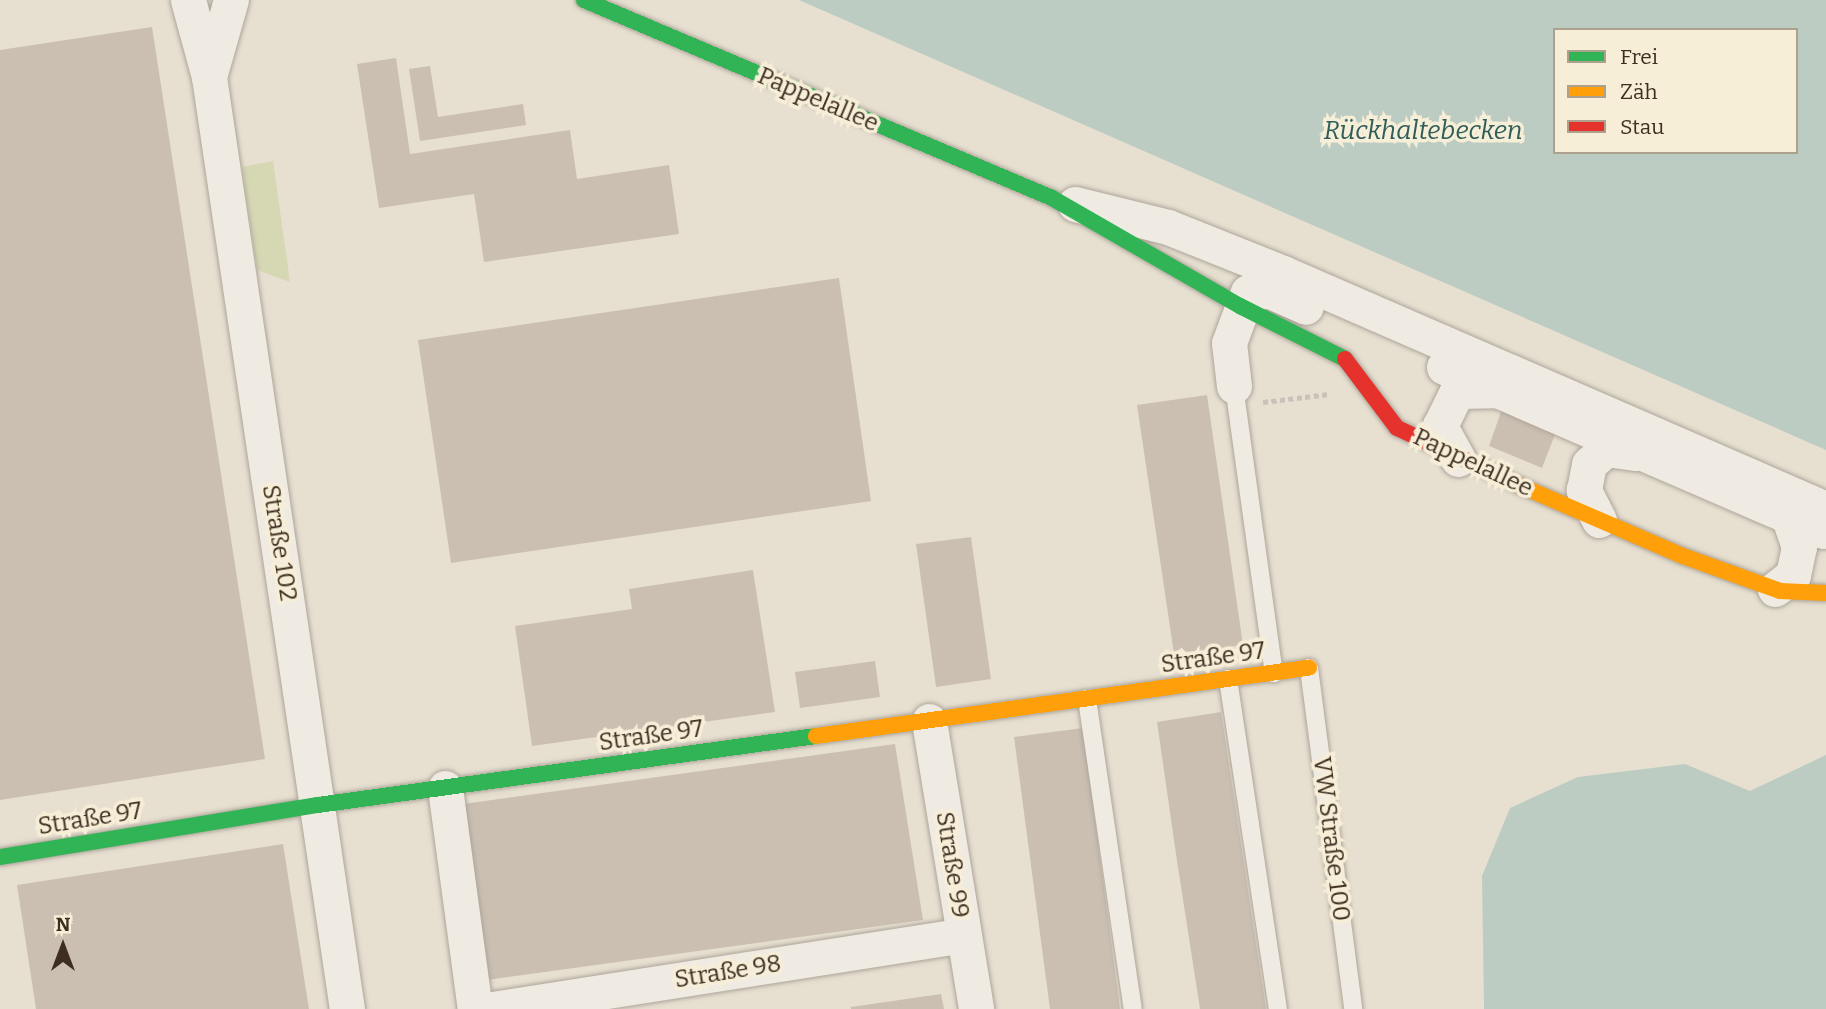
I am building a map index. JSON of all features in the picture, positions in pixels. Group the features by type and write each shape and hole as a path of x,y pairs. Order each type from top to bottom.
{"street":[{"name":"Straße 102","path":"188,0 209,77 346,1009"},
{"name":"Straße 102","path":"209,77 231,0"},
{"name":"Pappelallee","path":"584,0 1052,198 1240,306 1341,354 1397,428 1458,459 1599,520 1775,589 1826,593"},
{"name":"Pappelallee","path":"1052,198 1168,228 1283,273 1826,509"},
{"path":"1234,386 1228,343 1240,306 1248,292 1270,290 1826,533"},
{"path":"1458,459 1440,426 1457,391 1496,390"},
{"path":"1599,520 1584,490 1590,464 1606,449 1639,453"},
{"path":"1775,589 1793,575 1799,547 1789,518"},
{"name":"Straße 97","path":"0,857 318,805 1310,668"},
{"name":"Straße 99","path":"929,721 975,1009"},
{"path":"445,788 475,1009"},
{"name":"Straße 98","path":"492,1009 963,935"}],"lane":[{"path":"1234,386 1274,673"},
{"name":"VW Straße 100","path":"1310,668 1353,1009"},
{"path":"1228,680 1278,1009"},
{"path":"1087,699 1133,1009"}],"green space":[{"path":"273,161 290,282 257,270 242,167"}],"water":[{"name":"Rückhaltebecken","path":"799,0 1826,0 1826,450"},
{"path":"1826,755 1826,1009 1484,1009 1482,876 1510,808 1578,777 1685,764 1750,791"}],"building":[{"path":"152,27 265,759 0,800 0,50"},
{"path":"396,58 410,154 570,130 577,179 669,165 679,234 484,262 474,194 379,208 357,64"},
{"path":"430,66 438,117 523,104 526,125 420,141 409,69"},
{"path":"839,278 871,501 451,563 418,340"},
{"path":"1207,395 1243,645 1174,654 1137,405"},
{"path":"1502,409 1556,432 1542,468 1489,446"},
{"path":"971,537 991,679 936,687 916,544"},
{"path":"753,570 775,712 532,746 515,626 632,609 629,589"},
{"path":"875,661 880,697 800,708 795,672"},
{"path":"1221,712 1266,1009 1200,1009 1177,861 1157,722"},
{"path":"1083,728 1120,1009 1050,1009 1014,737"},
{"path":"895,744 923,920 487,980 463,804"},
{"path":"283,844 309,1009 36,1009 17,885"},
{"path":"941,994 944,1009 851,1009 851,1007"}],"traffic: fast":[{"path":"584,0 1052,198 1240,306 1345,359"},
{"path":"0,857 318,805 816,736"}],"traffic: slow":[{"path":"1521,486 1683,556 1780,591 1826,593"},
{"path":"816,736 1309,668"}],"traffic: jam":[{"path":"1345,359 1397,428 1521,486"}]}
